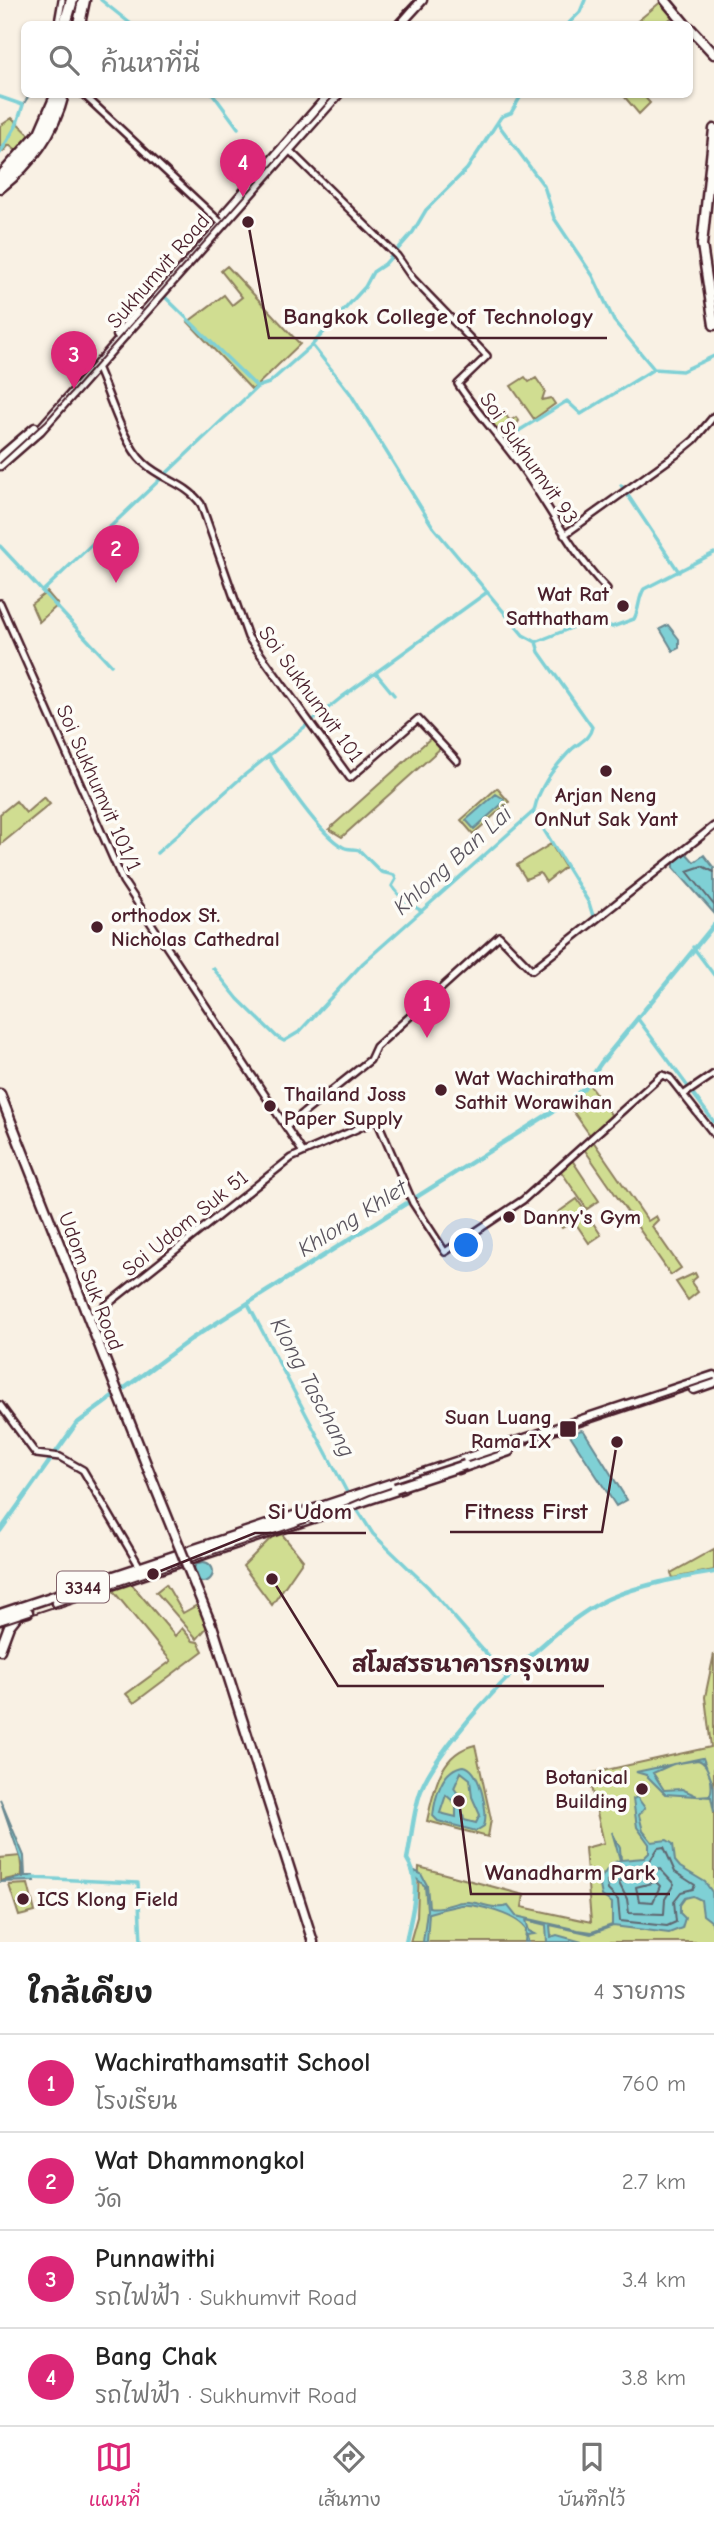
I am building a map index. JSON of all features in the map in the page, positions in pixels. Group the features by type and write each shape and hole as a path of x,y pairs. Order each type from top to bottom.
{"highway":[{"path":"65,21 72,0"},
{"path":"77,21 81,2"},
{"path":"0,182 24,162 39,142 58,98"}],"main road":[{"path":"396,21 414,0"},
{"path":"403,21 422,0"},
{"path":"666,0 683,21"},
{"path":"693,33 714,56"},
{"name":"Sukhumvit Road","path":"220,224 289,150 331,98"},
{"name":"Sukhumvit Road","path":"0,458 22,445 331,98"},
{"path":"714,129 702,247 714,325"},
{"path":"711,163 703,246 714,313"},
{"name":"Sukhumvit Road","path":"0,465 97,367 140,314"},
{"name":"Udom Suk Road","path":"0,1094 87,1320 216,1638"},
{"path":"160,1566 184,1560 205,1550 493,1454 714,1376"},
{"path":"354,1500 714,1382"},
{"name":"Udom Suk Road","path":"153,1480 216,1638"},
{"path":"220,1545 305,1517"},
{"name":"3344","path":"63,1598 160,1566"},
{"name":"3344","path":"0,1620 160,1566"},
{"path":"0,1612 14,1614 1,1648"},
{"path":"0,1636 1,1648"},
{"path":"216,1638 234,1688 312,1942"}],"street":[{"path":"58,21 62,0"},
{"path":"87,98 196,198 220,224"},
{"name":"Soi Sukhumvit 93","path":"289,150 397,256 420,287 487,356 458,384 485,424 522,467 564,535 607,589"},
{"name":"Soi Sukhumvit 101","path":"97,367 133,448 145,464 188,489 198,501 248,637 351,778 418,719 457,761"},
{"path":"564,535 694,440 714,415"},
{"name":"Soi Sukhumvit 101/1","path":"0,603 123,881 302,1151"},
{"path":"286,1127 370,1060 376,1047 498,937 502,936 533,970 714,826"},
{"path":"714,1074 683,1095 714,1134"},
{"name":"Soi Udom Suk 51","path":"87,1320 302,1151 377,1120 412,1201 445,1252 528,1195 661,1076 670,1078 683,1095"},
{"path":"0,1405 36,1454 52,1456 82,1469 144,1570"}],"green space":[{"path":"663,0 676,14 668,21 638,21"},
{"path":"626,98 646,98 650,103 639,114"},
{"path":"12,118 32,137 19,153 9,145 3,152 0,150 0,126"},
{"path":"227,266 300,344 252,390 188,322 224,295 232,305 242,297 221,271"},
{"path":"525,377 529,382 536,378 545,391 542,400 551,398 555,404 534,419 511,386"},
{"path":"503,411 510,421 516,417 519,421 516,425 519,429 504,443 488,424"},
{"path":"47,592 58,605 39,622 31,604"},
{"path":"433,736 442,747 342,837 329,829"},
{"path":"497,788 509,802 473,834 461,820"},
{"path":"44,797 50,804 0,845 0,814 16,801 26,813"},
{"path":"551,844 565,867 546,882 540,873 526,879 517,865"},
{"path":"588,1083 612,1116 592,1138 568,1104"},
{"path":"593,1141 648,1221 656,1216 658,1220 652,1226 681,1268 671,1275 584,1149"},
{"path":"572,1160 599,1201 587,1209 560,1170"},
{"path":"577,1199 601,1235 589,1243 574,1221 562,1228 553,1216"},
{"path":"695,1273 697,1277 691,1282 698,1292 688,1300 676,1282"},
{"path":"281,1533 303,1560 272,1605 243,1566 275,1534"},
{"path":"714,1549 714,1570 673,1578 671,1573"},
{"path":"129,1581 175,1636 182,1628 193,1641 198,1642 203,1651 134,1703 126,1694 171,1661 110,1587"},
{"path":"166,1584 183,1613 199,1604 208,1626 197,1639 156,1592"},
{"path":"714,1654 714,1942 410,1942 417,1917 419,1867 524,1895 522,1907 591,1922 585,1848 604,1843 588,1774 711,1747 705,1697"},
{"path":"475,1745 491,1819 488,1837 427,1821 436,1786 446,1765 463,1749"},
{"path":"20,1856 22,1876 0,1881 0,1858"},
{"name":"ICS Klong Field","path":"28,1884 35,1912 19,1916 9,1885"}],"water":[{"path":"668,625 679,639 679,648 673,651 660,629"},
{"path":"496,794 504,799 503,803 474,829 466,820"},
{"path":"686,853 694,862 704,855 714,868 714,913 674,868 674,861"},
{"path":"581,1430 627,1500 616,1506 570,1435"},
{"path":"203,1562 210,1565 213,1572 210,1579 203,1582 196,1579 193,1572 196,1565"},
{"path":"703,1758 707,1769 698,1760 678,1763"},
{"path":"672,1765 653,1773 664,1790 682,1789 697,1796 710,1795 710,1776 714,1787 714,1812 711,1797 665,1794 646,1775 636,1772"},
{"path":"464,1766 470,1769 482,1792 485,1820 484,1826 476,1831 438,1821 433,1816 441,1785 456,1768","holes":["461,1772 470,1779 472,1797 480,1815 476,1823 464,1820 460,1797 454,1788","446,1795 456,1804 456,1817 440,1813"]},
{"path":"637,1797 645,1808 639,1815 643,1831 652,1842 667,1840 673,1844 675,1861 705,1882 712,1892 714,1933 712,1922 703,1915 701,1900 693,1896 685,1898 680,1905 680,1913 685,1918 682,1928 669,1933 613,1926 591,1934 550,1925 551,1937 557,1935 582,1942 547,1942 546,1925 526,1920 529,1931 535,1934 527,1935 528,1942 525,1942 526,1929 515,1919 486,1908 461,1905 429,1913 427,1942 423,1942 427,1910 425,1886 414,1877 415,1871 421,1874 427,1885 429,1907 438,1908 468,1902 496,1907 508,1906 516,1916 592,1932 612,1925 612,1903 602,1896 599,1881 611,1864 620,1860 612,1832 620,1848 621,1860 644,1858 649,1853 649,1844 637,1827 633,1799"},
{"path":"0,1799 24,1856 25,1876 33,1876 34,1881 0,1882 23,1877 23,1866"}],"waterway":[{"path":"101,0 127,21"},
{"path":"571,21 580,12 585,0"},
{"path":"0,97 23,105 16,126 0,153"},
{"path":"23,105 27,98"},
{"path":"216,98 238,128"},
{"path":"44,590 257,387 269,383 312,345 365,287 373,272 385,264 413,232 426,210 467,169 501,117 511,113 520,98"},
{"path":"498,124 544,186 554,218 593,276 614,321 654,369"},
{"path":"164,296 257,387"},
{"path":"312,345 350,393 433,527 523,635 536,642"},
{"path":"505,444 520,430 567,401 581,414 654,369 682,371 714,356"},
{"path":"621,485 679,572"},
{"path":"0,546 111,665"},
{"name":"Khlong Ban Lai","path":"213,968 238,999 277,1037 284,1041 299,1032 363,963 534,811 539,794 552,772 588,735 592,727 539,652 536,642 596,618 612,627 634,619 644,589 714,553"},
{"path":"157,853 242,777 342,697 486,593"},
{"path":"376,673 394,695"},
{"path":"269,756 292,792 324,831 343,847 359,850 381,872 394,875 396,879 392,886 395,891 422,911"},
{"path":"533,812 589,903 593,916"},
{"name":"Khlong Khlet","path":"0,1531 76,1424 191,1339 566,1103 584,1088 601,1063 714,925"},
{"path":"693,947 714,975"},
{"path":"638,1019 714,1122"},
{"name":"Klong Taschang","path":"248,1304 349,1496"},
{"name":"Klong Taschang","path":"355,1506 373,1534 428,1587 508,1679"},
{"path":"406,1942 415,1889 412,1868 407,1859 418,1799 425,1781 458,1733 534,1652 587,1611 610,1598 635,1589 714,1572"},
{"path":"32,1878 138,1883 141,1942"}],"railway":[{"path":"398,21 416,0"},
{"path":"0,463 46,421 331,98"},
{"path":"0,1625 295,1527 370,1495 714,1379"}],"place":[{"name":"Bang Chak","path":"243,197"},
{"name":"Bangkok College of Technology","path":"248,222"},
{"name":"Punnawithi","path":"74,389"},
{"name":"Wat Dhammongkol","path":"116,583"},
{"name":"Wat Rat Satthatham","path":"623,606"},
{"name":"Arjan Neng OnNut Sak Yant","path":"606,771"},
{"name":"orthodox St. Nicholas Cathedral","path":"97,927"},
{"name":"Wachirathamsatit School","path":"427,1038"},
{"name":"Wat Wachiratham Sathit Worawihan","path":"441,1090"},
{"name":"Thailand Joss Paper Supply","path":"270,1106"},
{"name":"Danny's Gym","path":"509,1217"},
{"name":"Suan Luang Rama IX","path":"568,1429"},
{"name":"Fitness First","path":"617,1442"},
{"name":"Si Udom","path":"153,1574"},
{"name":"สโมสรธนาคารกรุงเทพ","path":"272,1579"},
{"name":"Botanical Building","path":"642,1789"},
{"name":"Wanadharm Park","path":"459,1801"},
{"name":"ICS Klong Field","path":"23,1899"}]}
